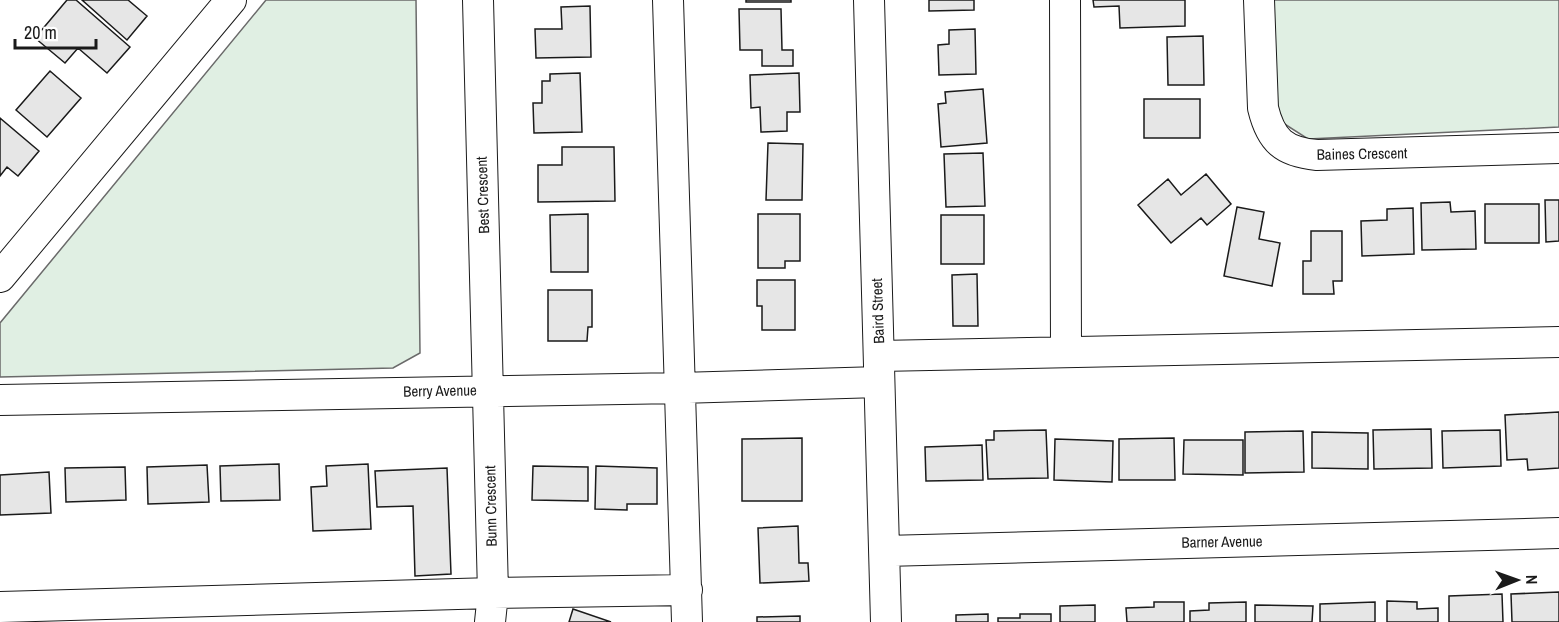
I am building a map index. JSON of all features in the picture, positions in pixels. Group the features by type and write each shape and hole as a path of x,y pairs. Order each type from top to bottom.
{"street":[{"path":"0,277 231,0"},
{"name":"Best Crescent","path":"478,0 488,390"},
{"path":"668,0 687,622"},
{"name":"Baird Street","path":"869,0 886,622"},
{"path":"1065,0 1066,352"},
{"name":"Baines Crescent","path":"1259,0 1263,108 1272,134 1290,150 1317,155 1559,148"},
{"name":"Berry Avenue","path":"0,400 680,388 1066,352 1559,342"},
{"name":"Bunn Crescent","path":"488,390 493,592 490,622"},
{"name":"Barner Avenue","path":"885,551 1559,533"},
{"path":"0,607 493,592 687,590"}],"green space":[{"path":"266,0 416,0 420,353 393,368 0,377 0,323"},
{"path":"1266,0 1559,0 1559,127 1308,139 1272,116"}],"building":[{"path":"67,0 76,0 130,47 107,73 78,48 65,63 35,38"},
{"path":"82,0 128,0 147,16 127,40"},
{"path":"746,0 791,0 791,2 746,2"},
{"path":"929,0 974,0 974,10 929,11"},
{"path":"1093,0 1185,0 1185,26 1120,28 1119,6 1094,7"},
{"path":"590,6 591,57 536,58 535,29 562,29 561,7"},
{"path":"739,9 781,9 782,50 793,50 793,66 762,66 762,50 740,50"},
{"path":"975,29 976,74 939,75 938,45 949,44 949,30"},
{"path":"1203,36 1204,85 1168,85 1167,37"},
{"path":"50,71 81,98 47,137 16,110"},
{"path":"580,73 582,132 534,133 533,103 542,103 542,81 550,81 550,74"},
{"path":"799,73 800,112 787,112 787,131 761,132 760,107 751,108 750,75"},
{"path":"983,89 987,143 941,147 938,104 946,103 945,92"},
{"path":"1144,99 1200,99 1200,138 1144,138"},
{"path":"0,118 39,151 18,176 7,167 0,176"},
{"path":"768,143 803,144 802,200 766,200"},
{"path":"562,147 614,147 615,201 538,202 538,165 562,165"},
{"path":"983,153 985,206 946,207 944,154"},
{"path":"1206,174 1231,204 1207,225 1201,218 1171,243 1138,205 1168,179 1181,195"},
{"path":"1545,200 1559,200 1559,241 1546,242"},
{"path":"1450,202 1451,212 1475,211 1476,249 1422,250 1421,203"},
{"path":"1485,204 1539,204 1539,243 1485,243"},
{"path":"1237,207 1264,212 1259,239 1280,243 1272,286 1224,276"},
{"path":"1413,208 1414,254 1362,256 1361,221 1387,220 1387,209"},
{"path":"588,214 588,272 551,272 550,215"},
{"path":"758,214 800,214 800,261 785,261 785,268 758,268"},
{"path":"941,215 984,215 984,264 941,264"},
{"path":"1311,231 1342,231 1342,281 1333,281 1334,294 1303,294 1303,261 1311,261"},
{"path":"977,274 978,326 953,326 952,275"},
{"path":"757,280 795,280 795,330 762,330 762,306 757,306"},
{"path":"548,290 592,290 592,327 588,327 587,341 548,341"},
{"path":"1559,412 1559,468 1528,470 1527,459 1507,460 1505,415"},
{"path":"1431,429 1432,468 1374,469 1373,430"},
{"path":"1046,430 1048,478 988,479 986,440 994,440 994,431"},
{"path":"1500,430 1501,466 1443,468 1442,431"},
{"path":"1303,431 1304,472 1245,473 1245,432"},
{"path":"1312,432 1368,433 1368,469 1312,468"},
{"path":"802,438 802,501 742,501 742,439"},
{"path":"1174,438 1175,480 1119,480 1119,439"},
{"path":"1055,439 1113,441 1112,482 1054,480"},
{"path":"1184,440 1243,440 1243,475 1183,474"},
{"path":"982,445 983,480 926,481 925,447"},
{"path":"279,464 280,500 221,501 220,466"},
{"path":"368,464 371,529 313,531 311,487 327,486 326,466"},
{"path":"207,465 209,502 148,504 147,467"},
{"path":"533,466 588,467 588,501 532,500"},
{"path":"596,466 657,468 657,504 627,504 627,510 595,509"},
{"path":"125,467 126,500 66,502 65,468"},
{"path":"447,468 451,574 415,576 413,506 377,507 375,471"},
{"path":"49,472 51,513 0,515 0,475"},
{"path":"798,526 799,563 808,563 809,581 760,583 758,528"},
{"path":"1559,592 1559,622 1512,622 1511,594"},
{"path":"1502,594 1503,622 1449,622 1449,596"},
{"path":"1387,601 1417,602 1417,609 1438,608 1438,622 1387,622"},
{"path":"1154,602 1184,602 1184,622 1127,622 1126,608 1154,607"},
{"path":"1246,602 1246,622 1190,622 1190,611 1209,610 1209,603"},
{"path":"1375,602 1375,622 1320,622 1320,604"},
{"path":"1095,605 1095,622 1060,622 1060,606"},
{"path":"1255,605 1313,606 1312,622 1255,622"},
{"path":"573,609 611,622 569,622"},
{"path":"988,614 988,622 956,622 956,615"},
{"path":"1020,614 1051,614 1051,622 998,622 998,618 1020,618"},
{"path":"800,616 800,622 757,622 757,617"}]}
